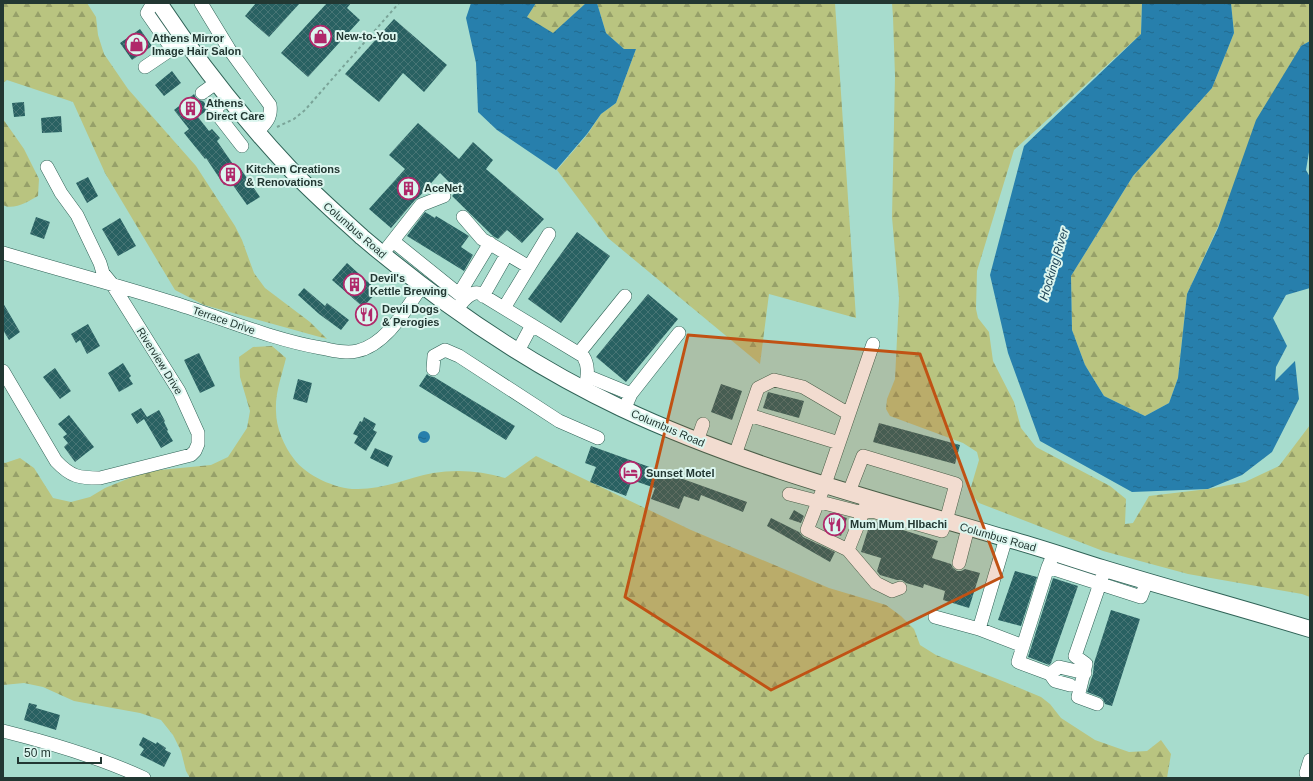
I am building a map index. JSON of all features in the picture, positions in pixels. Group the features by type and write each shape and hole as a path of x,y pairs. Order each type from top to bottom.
{"main road":[{"name":"Columbus Road","path":"159,3 178,44 216,82 260,136 295,174 334,212 382,254 422,286 460,301 518,351 586,383 624,410 697,441 849,492 866,505 946,521 1006,538 1051,560 1102,576 1147,581 1213,599 1310,629"}],"street":[{"path":"145,68 178,44 147,13 153,3"},
{"path":"201,3 226,44 270,105 271,111 268,121 260,136"},
{"path":"202,93 216,82"},
{"path":"228,98 214,110 242,146"},
{"name":"Riverview Drive","path":"3,371 56,461 65,471 75,476 100,478 191,455 195,451 198,444 198,433 179,392 103,272 77,215 61,193 47,167"},
{"path":"382,254 421,205 444,196"},
{"path":"463,217 482,239 529,267"},
{"path":"504,308 549,234"},
{"path":"393,241 460,301"},
{"path":"460,301 490,244"},
{"name":"Terrace Drive","path":"3,253 175,303 269,335 311,347 341,352 356,351 368,348 379,340 398,319 422,286"},
{"path":"483,296 507,254"},
{"path":"460,301 475,292 483,296 583,356 587,362 588,370 586,383 631,394"},
{"path":"579,353 625,296"},
{"path":"518,351 532,325"},
{"path":"624,410 631,394 679,333"},
{"path":"873,344 825,484 807,530 848,550 876,583 892,591 900,588"},
{"path":"433,369 434,356 445,350 459,356 559,421 598,438"},
{"path":"736,455 758,388 774,380 803,387 849,414"},
{"path":"749,415 839,443"},
{"path":"697,441 703,424"},
{"path":"849,492 863,456 956,484 946,521"},
{"path":"789,494 818,501 866,505 848,550"},
{"path":"959,563 968,528"},
{"path":"979,629 1006,538"},
{"path":"1051,560 1018,662 1050,674 1055,681 1070,685"},
{"path":"1097,704 1078,697 1086,664 1075,656 1102,576"},
{"path":"935,617 979,629 1023,646"},
{"path":"1050,674 1059,667 1085,673"},
{"path":"3,731 103,761 144,778"},
{"path":"1308,778 1306,773 1310,760"}],"path":[{"path":"260,136 299,116 399,3"}],"highlighted area":[{"path":"688,335 920,354 1002,577 771,690 625,597"}],"green space":[{"path":"3,3 87,3 96,17 98,35 104,54 128,89 196,166 235,226 242,240 254,273 265,288 310,322 327,339 204,305 175,290 105,173 73,102 7,80 3,83"},
{"path":"536,3 586,3 553,34 527,17"},
{"path":"597,3 835,3 856,318 769,294 760,364 608,238 557,170 587,135 601,114 616,103 636,49 624,49 606,33"},
{"path":"892,3 1142,3 1141,34 1014,150 977,271 976,309 978,318 989,332 993,361 1014,402 1021,428 1036,447 1110,486 1126,499 1125,524 1133,523 1149,496 1208,489 1245,482 1279,466 1310,425 1310,597 1302,594 1188,574 1103,551 979,503 973,496 971,487 979,460 977,452 963,443 890,416 886,409 887,399 895,379 899,298 892,217 895,76"},
{"path":"1231,3 1310,3 1310,41 1301,46 1187,294 1178,378 1169,403 1145,416 1104,396 1085,365 1072,330 1071,276 1133,176 1212,88 1234,33"},
{"path":"3,119 24,149 39,179 38,196 21,205 11,207 3,205"},
{"path":"272,346 286,358 276,404 277,424 281,436 290,454 299,465 323,481 350,489 368,489 433,473 451,471 469,471 505,478 536,456 691,530 829,588 886,605 901,616 914,629 920,645 936,655 1041,697 1050,704 1061,718 1095,740 1129,752 1147,751 1161,740 1171,754 1167,778 190,778 186,771 181,751 173,735 161,720 140,713 74,701 43,687 24,683 3,685 3,462 5,463 20,458 34,468 53,498 71,502 90,497 105,488 142,473 211,465 228,457 247,428 250,411 240,377 239,357 253,347"}],"water":[{"path":"471,3 536,3 527,17 553,33 586,3 597,3 606,33 624,49 636,49 616,103 601,114 587,134 556,170 497,130 478,112 476,63 466,18"},
{"name":"Hocking River","path":"1142,3 1231,3 1234,33 1212,88 1133,176 1071,276 1072,330 1085,365 1104,396 1145,416 1169,403 1178,378 1187,294 1218,228 1256,120 1301,46 1310,41 1310,146 1306,170 1310,177 1310,288 1286,295 1273,318 1287,346 1276,367 1275,381 1295,361 1299,399 1272,452 1242,475 1208,489 1132,492 1040,441 1008,353 990,275 1024,146 1141,34"},
{"path":"424,431 428,433 430,437 428,441 424,443 420,441 418,437 420,433"}],"building":[{"path":"256,3 300,3 269,37 245,16"},
{"name":"New-to-You","path":"327,3 351,3 347,8 360,20 308,77 281,53"},
{"path":"394,19 447,65 424,92 403,73 379,102 345,74"},
{"name":"Athens Mirror Image Hair Salon","path":"140,29 152,46 132,60 120,43"},
{"path":"172,71 181,83 164,96 155,85"},
{"path":"194,94 196,98 203,101 207,106 206,111 198,117 209,131 212,129 220,138 217,141 237,170 240,168 260,197 247,205 230,181 224,185 206,158 205,159 184,133 189,129 174,110"},
{"path":"24,102 25,116 14,117 12,103"},
{"path":"61,116 62,132 42,133 41,118"},
{"path":"418,123 459,159 473,142 493,160 486,169 544,219 522,243 507,230 498,239 493,236 452,196 457,190 440,173 391,228 369,209 405,169 389,155"},
{"path":"88,177 98,196 87,203 76,183"},
{"path":"425,212 435,218 436,216 469,236 461,247 473,255 464,271 407,236"},
{"path":"36,217 50,222 44,239 30,234"},
{"path":"120,218 136,246 118,256 102,229"},
{"path":"577,232 610,256 561,323 528,299"},
{"name":"Devil's Kettle Brewing","path":"347,263 378,291 363,307 332,280"},
{"path":"304,288 325,306 327,303 349,320 341,330 319,314 298,295"},
{"path":"648,294 678,319 626,382 596,357"},
{"path":"3,303 20,332 9,340 3,330"},
{"path":"88,324 100,346 87,354 80,340 76,343 71,334"},
{"path":"199,353 215,386 200,393 184,360"},
{"path":"123,363 131,376 129,378 133,384 119,392 108,373"},
{"path":"55,368 71,391 60,399 43,377"},
{"path":"427,374 515,426 506,440 419,386"},
{"path":"298,379 312,383 307,403 293,399"},
{"path":"721,384 742,391 732,420 711,412"},
{"path":"768,392 804,401 799,418 763,408"},
{"path":"141,408 147,417 159,410 165,421 167,431 173,441 161,448 144,419 137,424 131,414"},
{"path":"69,415 94,447 75,462 64,447 68,443 63,437 67,434 58,424"},
{"path":"364,417 376,424 373,430 377,432 366,451 354,443 358,436 353,434"},
{"path":"879,423 960,445 955,464 873,442"},
{"name":"Sunset Motel","path":"591,446 747,502 743,512 701,495 699,501 684,496 679,509 651,499 655,488 632,480 626,496 590,482 596,467 585,463"},
{"path":"375,448 393,456 388,467 370,458"},
{"path":"794,510 804,516 801,523 789,519"},
{"name":"Mum Mum HIbachi","path":"830,513 847,518 841,536 824,530"},
{"path":"771,518 799,532 803,537 835,552 830,562 767,526"},
{"path":"871,520 938,541 932,558 951,564 957,571 965,569 980,573 969,608 943,600 945,591 924,584 923,588 906,583 902,580 880,575 877,571 881,558 861,552"},
{"path":"1015,571 1037,577 1021,626 998,620"},
{"path":"1053,578 1078,586 1049,665 1028,657"},
{"path":"1111,610 1140,619 1112,706 1105,704 1103,699 1100,697 1087,692 1093,674 1094,663"},
{"path":"29,703 37,705 36,708 60,715 56,730 24,720"},
{"path":"143,737 156,744 157,742 166,748 165,750 171,753 164,767 140,755 144,749 139,745"}],"place":[{"name":"New-to-You","path":"321,36"},
{"name":"Athens Mirror Image Hair Salon","path":"136,44"},
{"name":"Athens Direct Care","path":"191,109"},
{"name":"Kitchen Creations & Renovations","path":"231,175"},
{"name":"AceNet","path":"408,188"},
{"name":"Devil's Kettle Brewing","path":"354,284"},
{"name":"Devil Dogs & Perogies","path":"366,315"},
{"name":"Sunset Motel","path":"631,473"},
{"name":"Mum Mum HIbachi","path":"835,524"}]}
